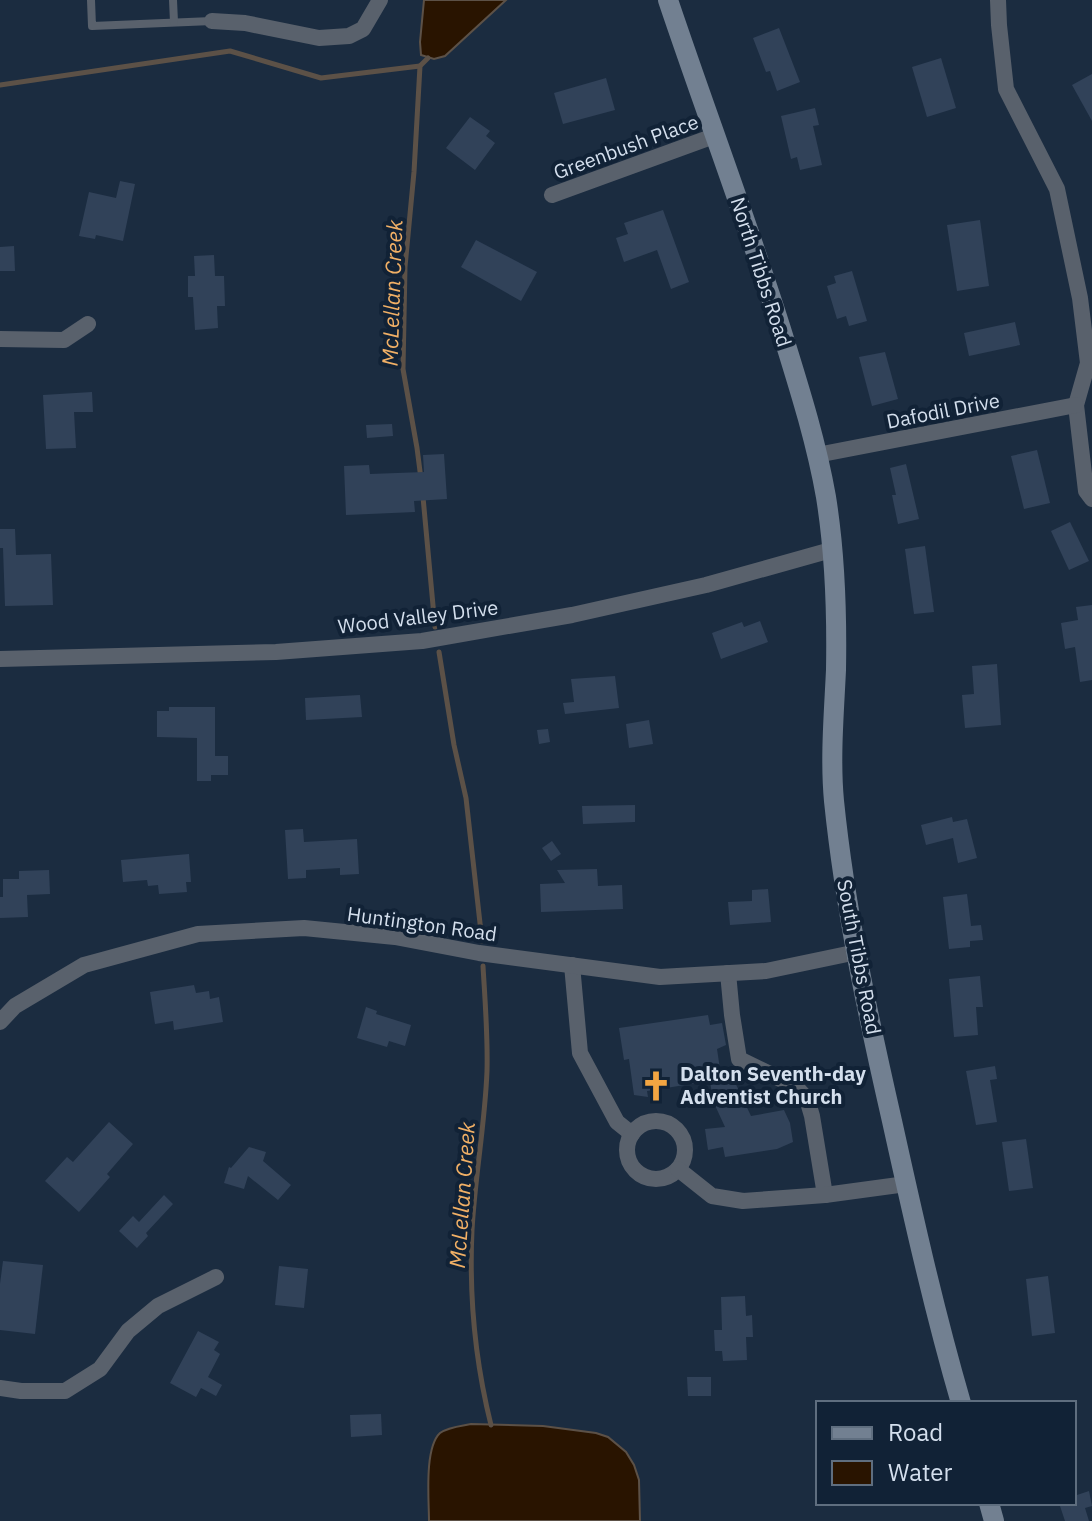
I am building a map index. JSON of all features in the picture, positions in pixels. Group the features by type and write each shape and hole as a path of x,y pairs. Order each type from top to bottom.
{"street":[{"path":"212,21 245,23 319,38 349,36 363,29 380,0"},
{"name":"North Tibbs Road","path":"668,0 753,240 802,396 826,499 831,550"},
{"path":"998,0 1006,89 1057,189 1080,298 1088,363 1076,405 1086,491 1092,499"},
{"name":"Greenbush Place","path":"552,195 714,136"},
{"path":"0,339 64,340 88,324"},
{"name":"Dafodil Drive","path":"817,455 1076,405"},
{"name":"Wood Valley Drive","path":"0,659 276,652 422,641 602,609 706,585 831,550"},
{"name":"South Tibbs Road","path":"831,550 836,666 833,794 839,852 881,1071 939,1327 960,1401"},
{"name":"Huntington Road","path":"0,1022 15,1006 84,965 198,934 304,928 395,937 479,953 660,977 766,971 857,952"},
{"path":"572,965 580,1053 617,1122 632,1134"},
{"path":"728,973 739,1059 795,1086 807,1099 825,1195"},
{"path":"656,1121 674,1127 685,1143 683,1161 678,1169 661,1179 643,1176 635,1170 627,1153 632,1134 638,1127 656,1121"},
{"path":"678,1169 712,1196 743,1201 825,1195 906,1184"},
{"path":"0,1388 65,1391 100,1369 128,1331 158,1306 216,1277"}],"lane":[{"path":"91,0 92,26 212,21"},
{"path":"173,0 174,22"}],"water":[{"path":"424,0 506,0 445,56 434,59 421,55"},
{"path":"471,1424 543,1426 608,1437 626,1452 634,1465 639,1480 640,1521 429,1521 428,1475 435,1440 447,1429"}],"building":[{"path":"779,28 800,82 777,91 753,38"},
{"path":"941,58 956,108 927,117 912,67"},
{"path":"1092,74 1092,121 1072,85"},
{"path":"606,78 615,110 563,124 554,93"},
{"path":"815,108 819,125 813,126 822,165 800,170 797,157 791,159 781,116"},
{"path":"470,117 490,131 486,136 495,143 475,170 446,148"},
{"path":"120,181 135,184 123,241 96,235 95,239 79,236 89,192 116,198"},
{"path":"663,210 689,282 671,289 657,250 624,262 616,238 628,234 624,223"},
{"path":"980,220 989,286 957,291 947,225"},
{"path":"476,240 537,272 521,301 461,267"},
{"path":"14,246 15,271 0,271 0,247"},
{"path":"214,255 215,276 224,276 225,306 217,306 218,328 195,330 193,297 188,297 188,276 195,276 194,256"},
{"path":"852,271 867,321 849,326 846,316 837,319 827,286 836,283 834,276"},
{"path":"1015,322 1020,345 969,356 964,333"},
{"path":"885,352 898,399 872,406 859,357"},
{"path":"92,392 93,412 74,412 76,448 46,449 43,395"},
{"path":"392,424 393,436 367,438 366,425"},
{"path":"1037,450 1050,503 1024,509 1011,456"},
{"path":"444,454 447,499 414,501 415,512 346,515 344,466 369,465 370,474 424,472 423,455"},
{"path":"906,464 919,519 898,524 890,468"},
{"path":"1070,522 1089,561 1069,570 1051,531"},
{"path":"0,529 15,529 16,555 51,554 53,605 5,606"},
{"path":"925,546 934,612 914,614 905,549"},
{"path":"1092,605 1092,680 1080,682 1075,647 1065,649 1061,623 1078,620 1076,607"},
{"path":"760,621 768,642 721,659 712,633 742,622 744,627"},
{"path":"997,664 1001,725 965,728 962,695 974,694 972,666"},
{"path":"615,676 619,708 565,714 563,703 574,702 571,679"},
{"path":"360,695 362,717 306,720 305,698"},
{"path":"169,707 215,707 215,756 228,756 228,775 211,775 211,781 197,781 197,738 157,737 157,711 169,711"},
{"path":"649,720 653,744 629,748 626,724"},
{"path":"548,729 550,742 539,744 537,730"},
{"path":"635,805 635,822 583,824 582,806"},
{"path":"952,817 953,822 967,819 977,858 958,863 953,838 926,845 921,825"},
{"path":"303,829 304,842 357,839 359,874 340,875 340,868 306,870 306,878 288,879 285,830"},
{"path":"552,841 561,854 551,861 542,848"},
{"path":"189,854 191,882 186,882 187,892 159,894 158,885 148,886 147,880 123,882 121,860"},
{"path":"597,869 598,886 622,885 623,909 541,912 540,884 565,883 557,870"},
{"path":"49,870 50,894 27,895 28,917 0,918 3,879 19,879 19,871"},
{"path":"768,889 771,922 730,925 728,902 752,901 752,890"},
{"path":"967,894 971,926 981,925 983,940 970,941 970,947 949,949 943,897"},
{"path":"980,976 983,1007 976,1007 978,1035 954,1037 949,979"},
{"path":"194,985 196,993 209,991 210,999 219,997 223,1022 174,1030 173,1021 155,1024 150,992"},
{"path":"366,1007 377,1011 376,1014 411,1025 405,1046 389,1041 387,1047 357,1038"},
{"name":"Dalton Seventh-day Adventist Church","path":"708,1015 710,1025 722,1023 726,1045 717,1049 721,1076 731,1074 751,1116 784,1110 793,1142 777,1149 725,1157 723,1147 708,1150 705,1129 725,1127 713,1101 710,1081 647,1091 648,1097 634,1095 629,1059 624,1060 619,1028"},
{"path":"995,1066 997,1079 990,1080 997,1122 976,1125 966,1071"},
{"path":"109,1122 133,1144 107,1174 110,1177 79,1212 45,1181 67,1157 73,1162"},
{"path":"1026,1139 1033,1188 1009,1191 1002,1142"},
{"path":"249,1147 266,1152 263,1161 291,1185 278,1200 248,1176 244,1189 224,1183 229,1167"},
{"path":"164,1195 173,1204 146,1233 148,1236 137,1248 119,1231 133,1216 139,1222"},
{"path":"3,1261 43,1265 35,1334 0,1330"},
{"path":"279,1266 308,1269 304,1308 275,1305"},
{"path":"1048,1276 1055,1333 1032,1336 1026,1279"},
{"path":"745,1296 746,1316 752,1315 753,1337 746,1337 747,1360 723,1361 722,1351 715,1351 714,1330 722,1330 721,1297"},
{"path":"198,1331 219,1342 214,1350 220,1354 208,1377 222,1385 216,1396 201,1388 196,1397 170,1383"},
{"path":"687,1377 711,1377 711,1396 688,1396"},
{"path":"381,1414 382,1435 351,1437 350,1415"},
{"path":"1089,1491 1092,1506 1085,1508 1089,1521 1065,1521 1060,1505 1076,1505 1076,1495"}],"waterway":[{"path":"0,85 230,51 321,78 420,66"},
{"name":"McLellan Creek","path":"421,479 403,369 405,267 420,66 428,58"},
{"name":"McLellan Creek","path":"423,497 435,627"},
{"name":"McLellan Creek","path":"439,652 466,798 482,941"},
{"name":"McLellan Creek","path":"483,966 487,1071 473,1210 471,1279 477,1352 491,1425"}],"place":[{"name":"Dalton Seventh-day Adventist Church","path":"656,1086"}]}
